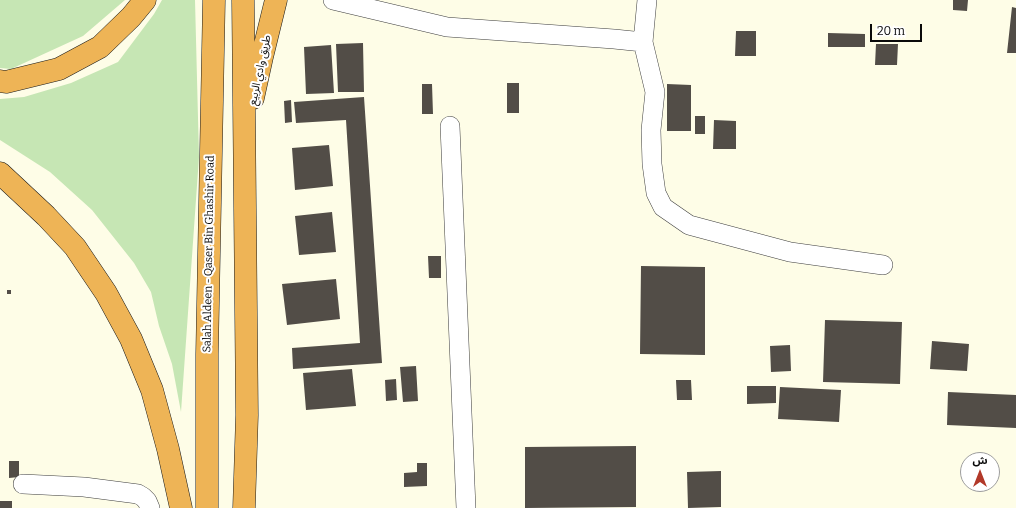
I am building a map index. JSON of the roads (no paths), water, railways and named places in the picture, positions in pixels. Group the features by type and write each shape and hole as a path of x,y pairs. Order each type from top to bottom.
{"highway":[{"path":"0,81 6,82 59,69 100,47 131,17 145,0"},
{"name":"Salah Aldeen - Qaser Bin Ghashir Road","path":"206,508 207,354 214,0"},
{"path":"243,0 247,415 244,508"},
{"name":"طريق وادي الربيع","path":"245,140 262,57 276,0"},
{"path":"0,173 46,216 75,247 106,293 131,338 152,390 181,508"}],"street":[{"path":"334,0 447,27 643,42"},
{"path":"647,0 643,42 655,92 651,130 652,164 656,193 663,207 689,226 790,252 883,265"},
{"path":"450,126 466,508"},
{"path":"23,484 84,487 138,494 147,501 150,508"}]}
